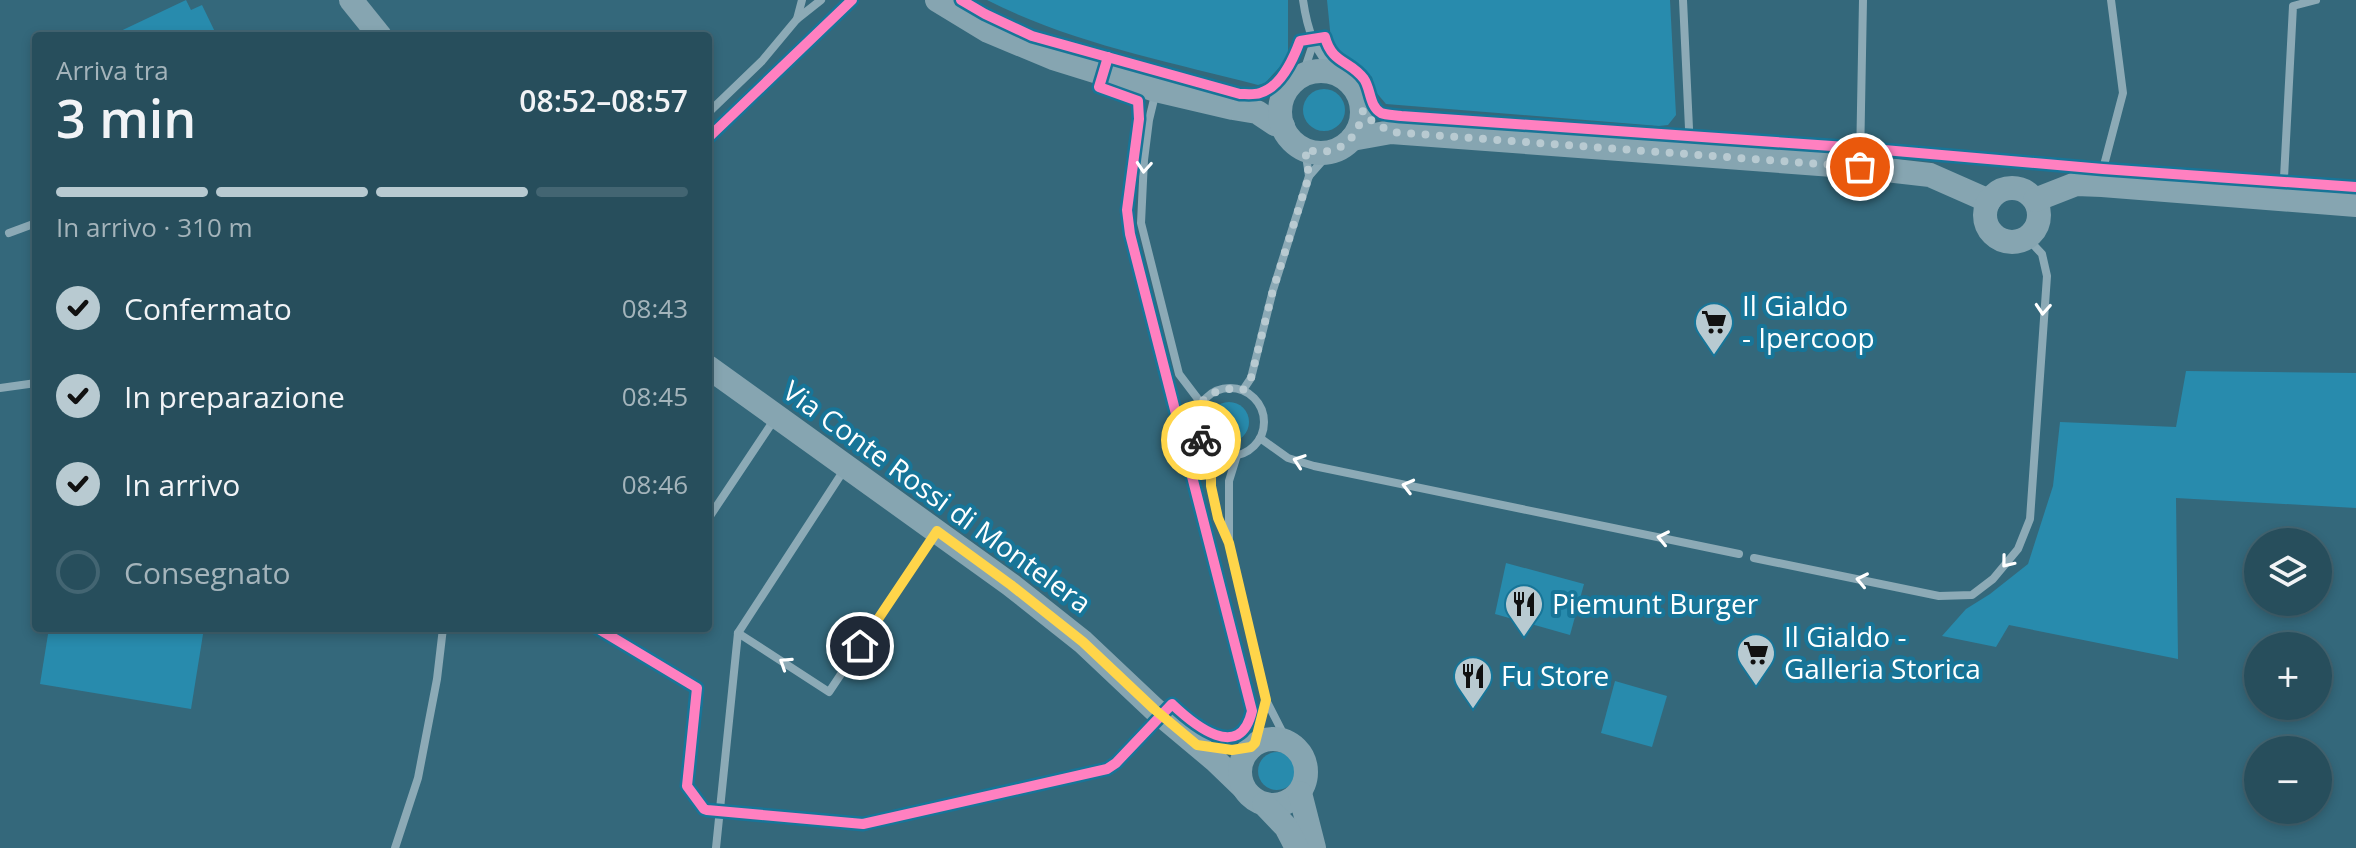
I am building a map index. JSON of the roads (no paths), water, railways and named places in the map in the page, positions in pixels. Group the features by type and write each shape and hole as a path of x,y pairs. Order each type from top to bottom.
{"street":[{"path":"351,0 377,32"},
{"path":"797,19 802,0"},
{"path":"712,109 762,61 797,19 821,0"},
{"path":"937,0 988,31 1053,58 1156,90 1257,112 1283,126"},
{"path":"1243,390 1251,378 1273,290 1309,176 1330,152 1352,139 1358,130 1363,110 1352,84 1325,64 1313,43 1303,0"},
{"path":"1683,0 1690,154"},
{"path":"1860,167 1863,0"},
{"path":"2102,185 2103,169 2123,93 2111,0"},
{"path":"2283,199 2293,6 2316,0"},
{"path":"1303,74 1313,43"},
{"path":"1257,112 1274,104 1303,74 1315,71 1337,73"},
{"path":"1156,90 1144,160 1141,223 1179,374 1201,403"},
{"path":"1283,95 1283,126 1288,136 1305,149 1330,152"},
{"path":"1363,110 1372,121 1391,132"},
{"path":"1352,139 1391,132 1860,167 1930,175 1989,201"},
{"path":"1305,149 1309,176"},
{"path":"2035,200 2076,184 2356,205"},
{"path":"2012,188 2021,189 2035,200 2039,216 2037,225 2027,238 2009,242 1993,234 1985,218 1989,201 1995,194 2012,188"},
{"path":"9,233 32,224"},
{"path":"1754,558 1939,596 1972,595 1993,579 2018,549 2030,519 2047,276 2042,254 2027,238"},
{"name":"Via Conte Rossi di Montelera","path":"712,370 1011,585 1083,642 1243,787"},
{"path":"0,388 32,384"},
{"path":"1224,388 1243,390 1260,405 1263,427 1260,438 1255,446 1237,455 1220,455 1211,451 1198,435 1196,413 1201,403 1215,391 1224,388"},
{"path":"712,513 777,417"},
{"path":"1260,438 1288,458 1314,466 1739,554"},
{"path":"1211,451 1211,486 1218,518 1229,543 1266,700 1287,741 1306,761 1305,783 1300,793 1284,804 1264,804"},
{"path":"1229,543 1229,481 1237,455"},
{"path":"716,848 738,633 847,466"},
{"path":"738,633 829,692 937,531"},
{"path":"395,848 425,747 443,632"},
{"path":"1266,700 1253,745 1240,765 1240,777 1249,795 1264,804 1286,827 1297,848"},
{"path":"1197,745 1232,750 1271,738 1287,741"},
{"path":"1300,793 1314,848"}],"place":[{"name":"Il Gialdo - Ipercoop","path":"1714,356"},
{"name":"Piemunt Burger","path":"1524,638"},
{"name":"Il Gialdo - Galleria Storica","path":"1756,687"},
{"name":"Fu Store","path":"1473,710"}]}
